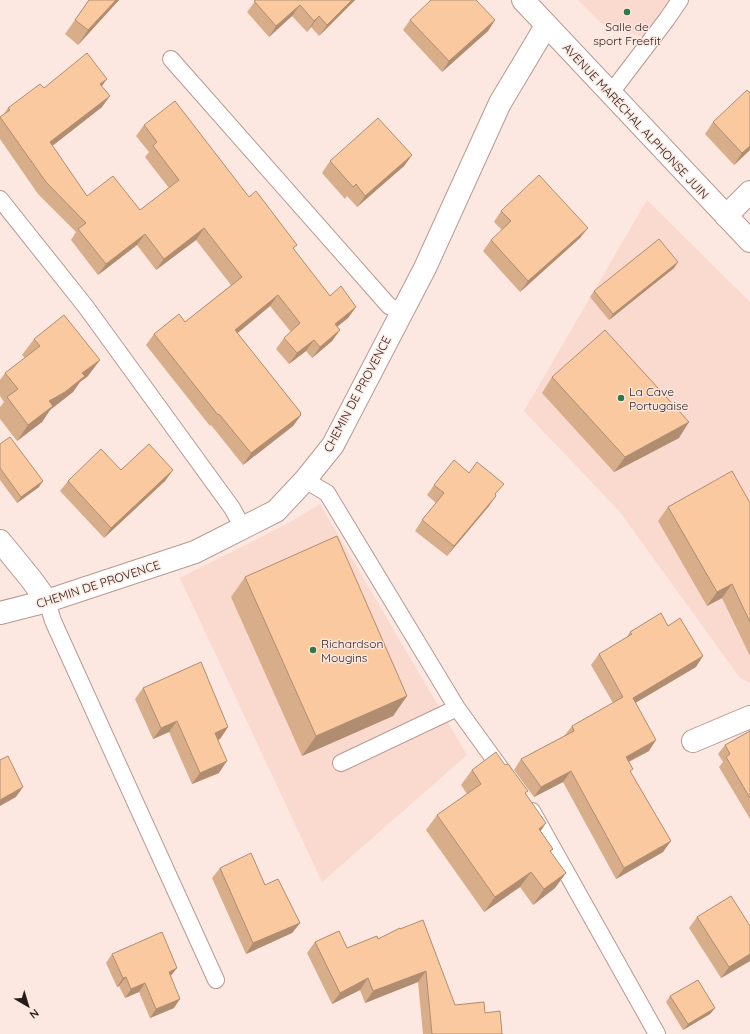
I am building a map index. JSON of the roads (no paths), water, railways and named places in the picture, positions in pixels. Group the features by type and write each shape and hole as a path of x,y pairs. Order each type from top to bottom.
{"street":[{"name":"AVENUE MARÉCHAL ALPHONSE JUIN","path":"523,0 750,241"},
{"name":"CHEMIN DE PROVENCE","path":"0,613 47,601 196,552 276,511 305,480 333,445 425,268 500,103 546,26"},
{"path":"726,216 750,192"},
{"path":"0,541 47,601"},
{"path":"693,741 750,718"}],"lane":[{"path":"610,94 680,0"},
{"path":"171,59 389,306 402,312"},
{"path":"0,199 91,313 232,508 243,528"},
{"path":"305,480 327,493 458,708 511,783"},
{"path":"47,601 53,620 216,980"},
{"path":"340,763 458,708"},
{"path":"525,802 534,814 657,1034"}],"place":[{"name":"Salle de sport Freefit","path":"627,12"},
{"name":"La Cave Portugaise","path":"621,398"},
{"name":"Richardson Mougins","path":"313,650"}]}
